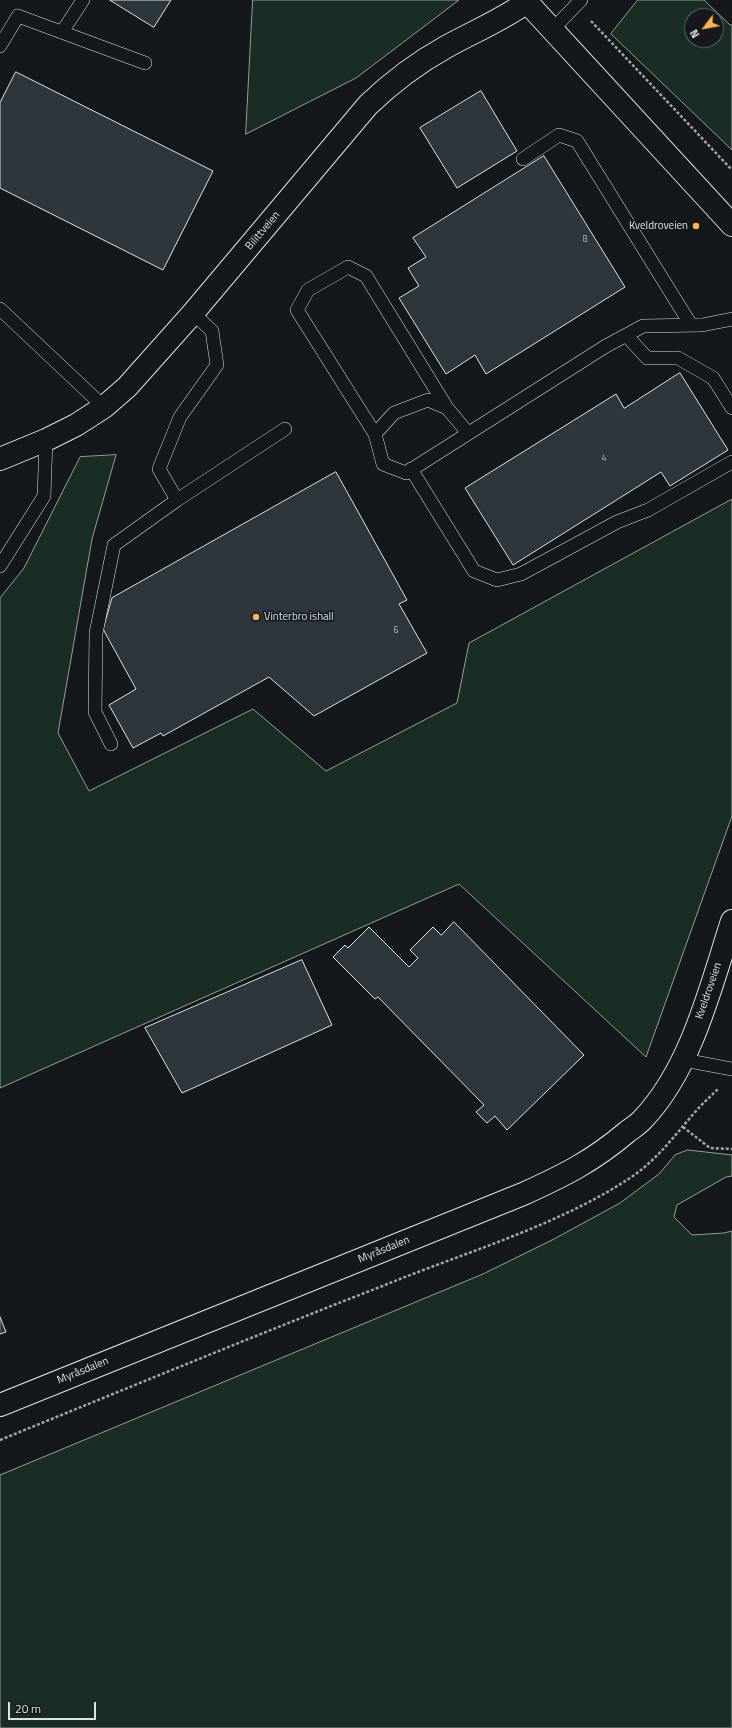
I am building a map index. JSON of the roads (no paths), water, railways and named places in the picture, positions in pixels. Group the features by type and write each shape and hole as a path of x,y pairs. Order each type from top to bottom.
{"street":[{"path":"526,1 732,225"},
{"name":"Bilittveien","path":"0,459 46,440 76,425 104,407 127,387 193,313 368,105 390,84 418,63 447,46 510,14 526,1"},
{"name":"Kveldroveien","path":"684,1060 712,983 732,921"},
{"name":"Myråsdalen","path":"0,1405 516,1197 570,1172 605,1151 642,1120 658,1101 684,1060"}],"lane":[{"path":"62,32 83,0"},
{"path":"552,30 578,3"},
{"path":"0,46 18,16 145,63"},
{"path":"523,159 559,135 577,141 691,325"},
{"path":"468,433 447,408 366,276 348,267 308,290 297,310 375,434 383,464 406,472 411,469 606,346 643,326 702,325 732,319"},
{"path":"0,308 104,407"},
{"path":"177,500 159,469 180,417 217,365 212,331 193,313"},
{"path":"626,335 647,358 678,358 713,378 732,408"},
{"path":"375,434 394,413 428,400 447,408"},
{"path":"111,744 95,712 96,633 114,545 177,500 285,429"},
{"path":"0,566 44,496 46,440"},
{"path":"411,469 474,571 497,580 521,574 617,522 648,510 732,462"},
{"path":"684,1060 732,1069"}],"place":[{"name":"Kveldroveien","path":"696,226"},
{"name":"Vinterbro ishall","path":"256,617"}]}
